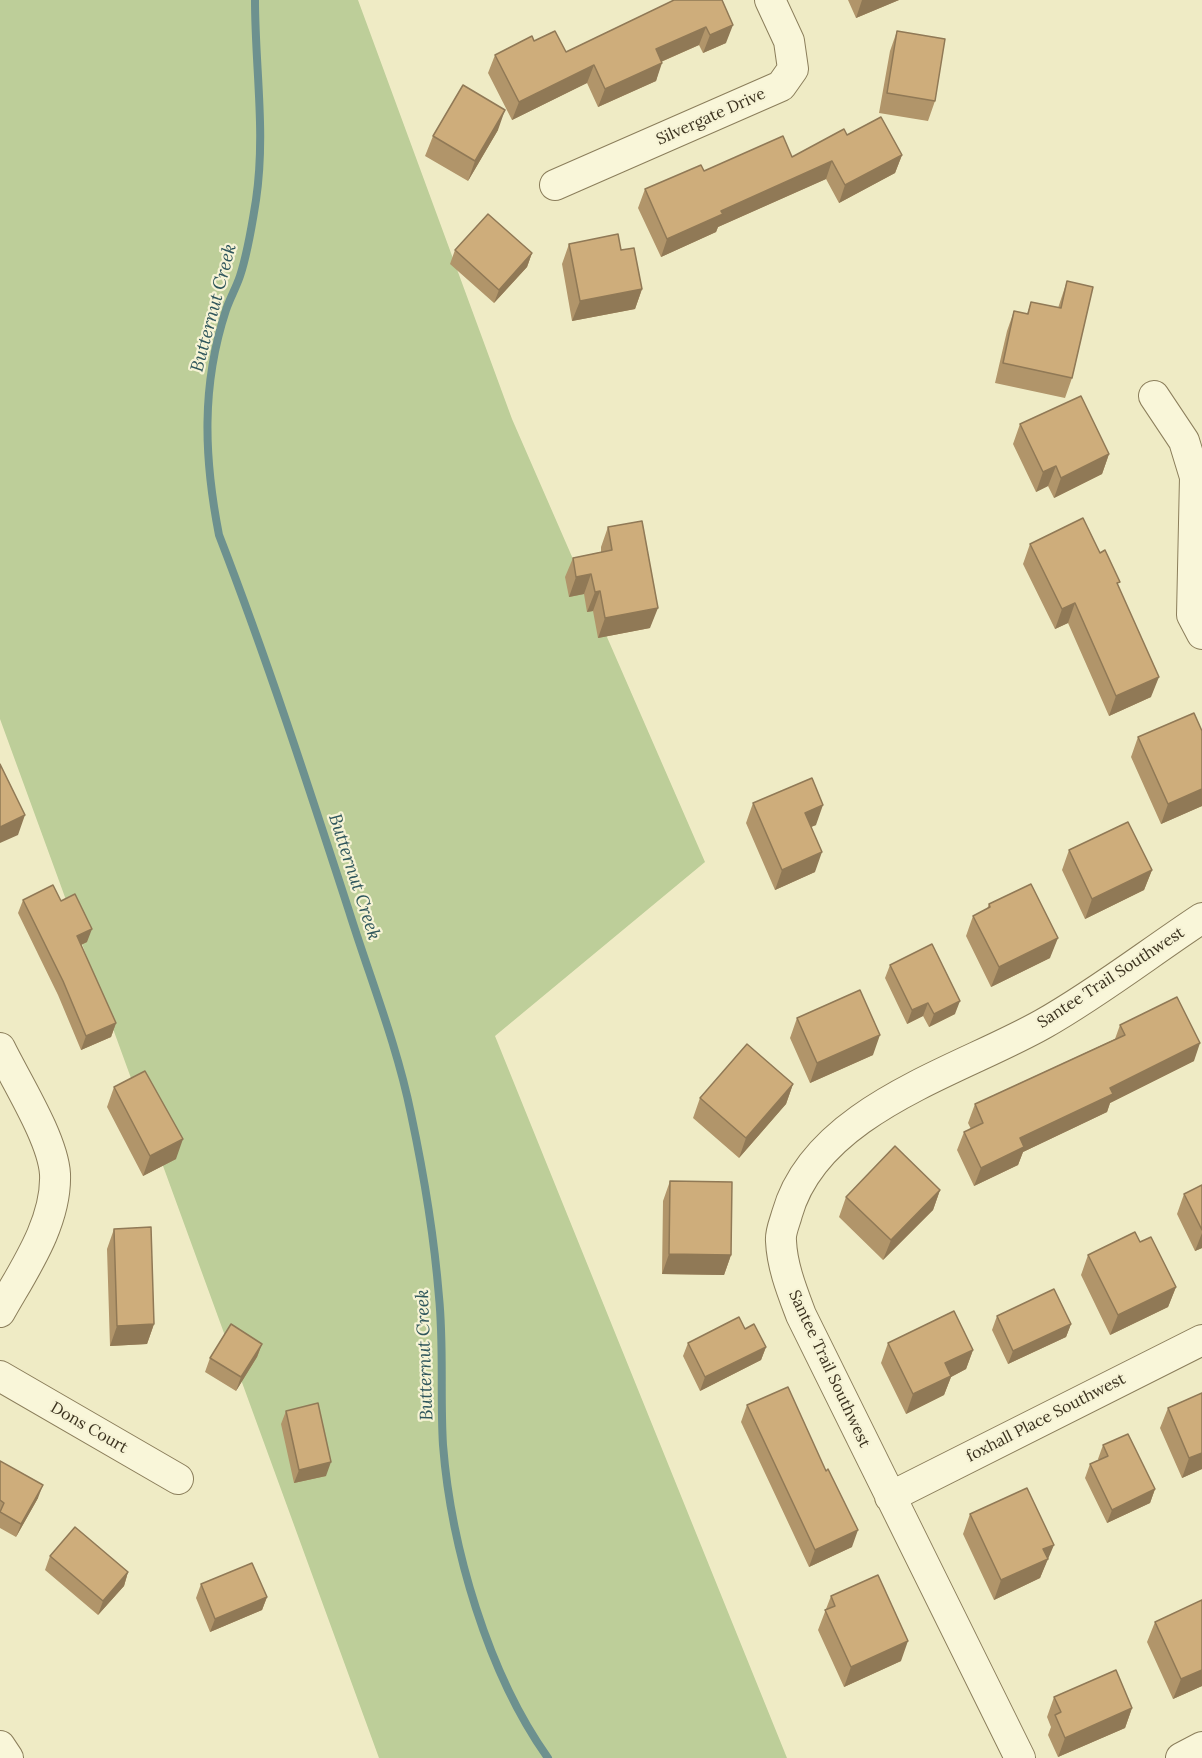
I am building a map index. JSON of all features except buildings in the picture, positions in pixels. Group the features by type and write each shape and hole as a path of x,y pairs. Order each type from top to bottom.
{"street":[{"name":"Silvergate Drive","path":"555,185 782,86 793,69 789,42 770,0"},
{"path":"1155,396 1184,441 1195,477 1192,615 1202,634"},
{"name":"Santee Trail Southwest","path":"1020,1758 801,1315 788,1282 780,1239 792,1198 811,1167 842,1133 892,1100 1044,1024 1202,918"},
{"path":"0,1048 42,1130 55,1172 52,1206 31,1257 0,1312"},
{"name":"foxhall Place Southwest","path":"890,1497 1202,1340"},
{"name":"Dons Court","path":"0,1376 178,1479"},
{"path":"0,1746 8,1758"},
{"path":"1181,1758 1202,1747"}],"green space":[{"path":"0,0 358,0 512,419 705,862 495,1036 787,1758 379,1758 0,719"}],"waterway":[{"name":"Butternut Creek","path":"255,0 260,125 259,175 245,258 226,310 212,366 207,422 214,506 219,535 287,722 383,1012 405,1088 420,1160 434,1251 441,1334 443,1445 454,1525 476,1608 491,1649 507,1688 548,1758"}]}
